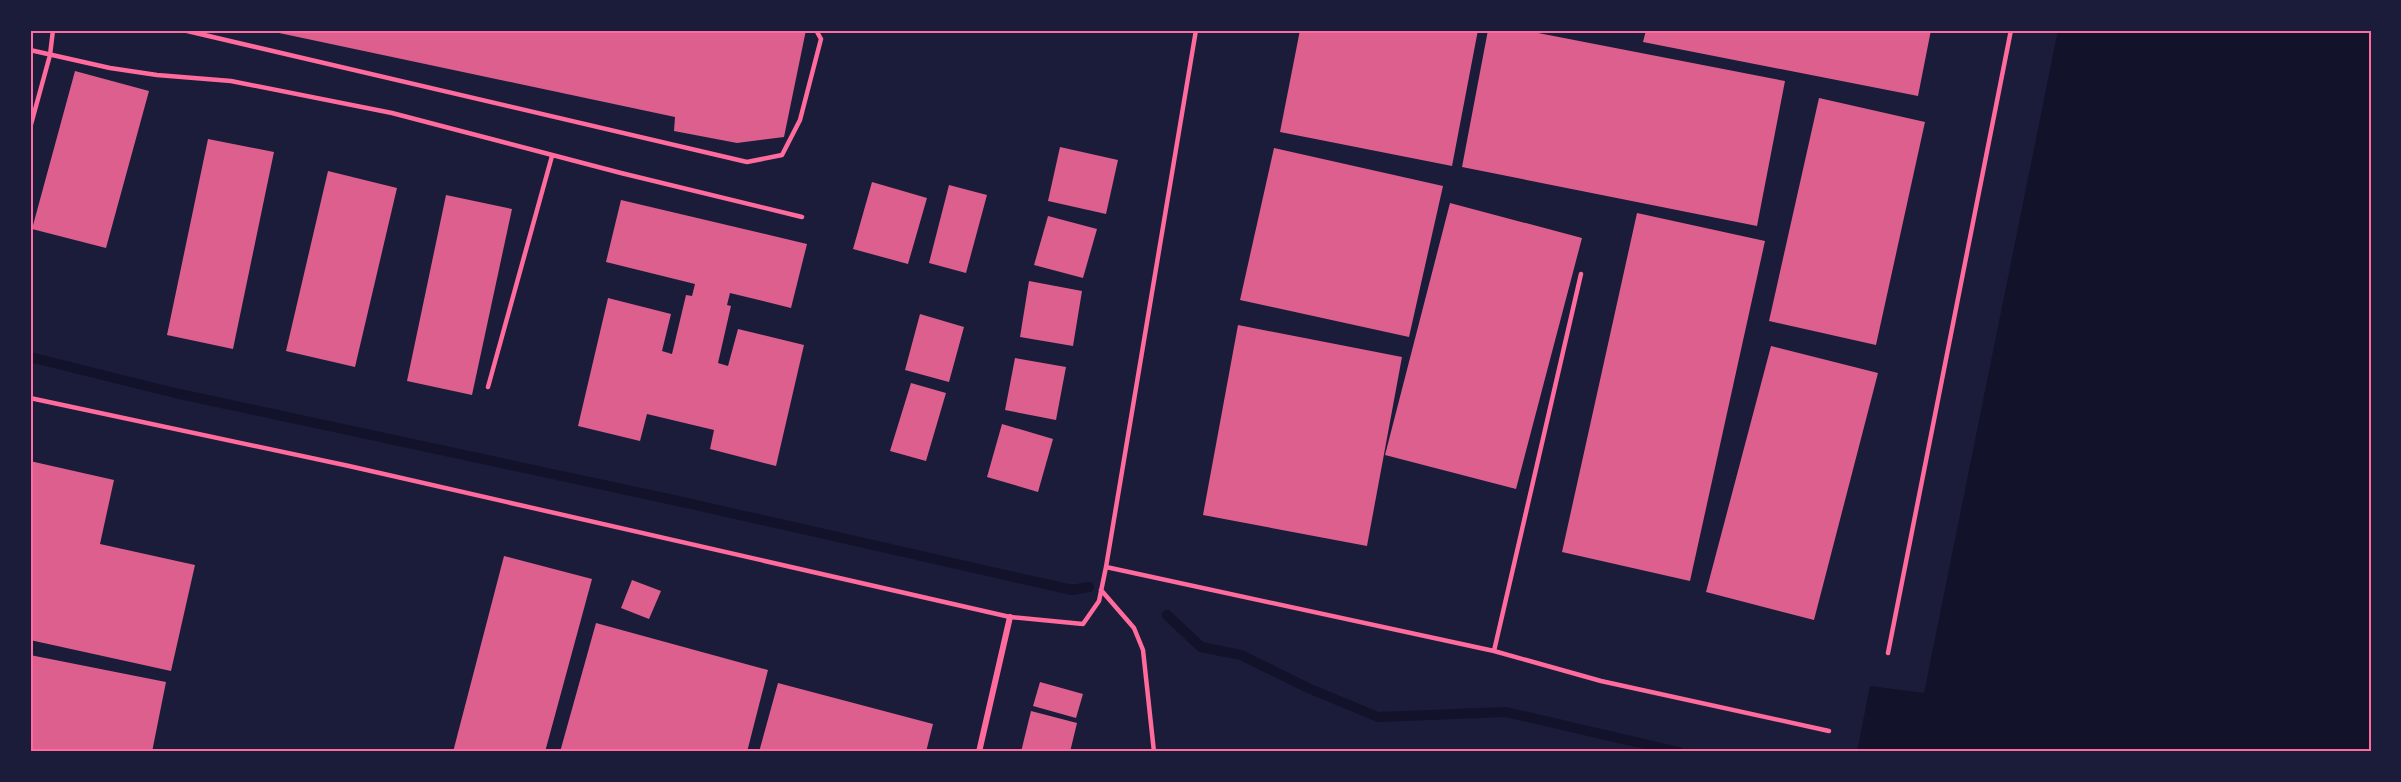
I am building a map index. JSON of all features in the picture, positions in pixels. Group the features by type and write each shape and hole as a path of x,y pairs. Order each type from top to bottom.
{"street":[{"path":"979,752 1010,617"}],"lane":[{"path":"30,128 50,54 53,30"},
{"path":"183,30 747,162 782,155 800,120 821,39 816,30"},
{"path":"30,398 349,466 1010,617 1083,624 1099,601 1106,567 1196,30"},
{"path":"1888,653 2011,30"},
{"path":"30,50 110,68 157,75 231,81 392,113 552,156 802,217"},
{"path":"488,387 552,156"},
{"path":"1494,651 1581,274"},
{"path":"1106,567 1494,651 1600,681 1829,731"},
{"path":"1101,590 1134,628 1143,650 1154,752"}],"shaded area":[{"path":"2058,30 2371,30 2371,752 1857,752 1870,686 1924,693"}],"building":[{"path":"265,30 806,30 784,137 737,143 674,131 675,117"},
{"path":"1300,30 1478,30 1452,166 1280,132"},
{"path":"1488,30 1523,30 1785,81 1757,226 1462,167"},
{"path":"1646,30 1931,30 1918,96 1643,42"},
{"path":"75,71 149,91 106,248 32,229"},
{"path":"1819,98 1925,122 1876,345 1769,321"},
{"path":"208,139 274,152 233,349 167,335"},
{"path":"1060,147 1118,160 1106,214 1048,201"},
{"path":"1274,148 1443,186 1409,337 1240,300"},
{"path":"328,171 397,188 355,367 286,351"},
{"path":"872,182 927,198 908,264 853,249"},
{"path":"949,185 987,195 966,273 929,263"},
{"path":"446,195 512,209 472,395 407,381"},
{"path":"621,200 807,244 791,308 730,293 727,305 731,306 718,363 728,366 738,329 804,345 776,466 710,449 714,430 647,414 640,441 578,426 608,298 671,314 662,351 672,354 686,295 692,296 695,284 606,262"},
{"path":"1450,203 1582,238 1516,489 1385,455"},
{"path":"1637,213 1765,241 1690,581 1562,552"},
{"path":"1048,216 1097,229 1083,278 1034,265"},
{"path":"1029,281 1082,291 1073,346 1020,337"},
{"path":"920,314 964,327 949,382 905,370"},
{"path":"1238,325 1402,357 1367,546 1203,515"},
{"path":"1771,346 1878,373 1814,620 1706,592"},
{"path":"1015,358 1066,367 1056,420 1005,410"},
{"path":"911,383 946,393 926,461 890,451"},
{"path":"1002,424 1053,439 1038,492 987,477"},
{"path":"30,461 114,480 100,544 195,565 171,671 30,640"},
{"path":"504,556 592,579 545,752 453,752"},
{"path":"632,580 661,591 649,619 621,608"},
{"path":"596,623 768,670 747,752 560,752"},
{"path":"30,655 166,682 152,752 30,752"},
{"path":"1040,682 1083,694 1076,718 1033,706"},
{"path":"778,683 933,724 926,752 759,752"},
{"path":"1031,711 1077,723 1070,752 1021,752"}],"waterway":[{"path":"30,357 175,393 678,501 1072,590 1089,587"},
{"path":"1167,615 1201,647 1241,655 1308,688 1378,717 1506,712 1679,752"}]}
